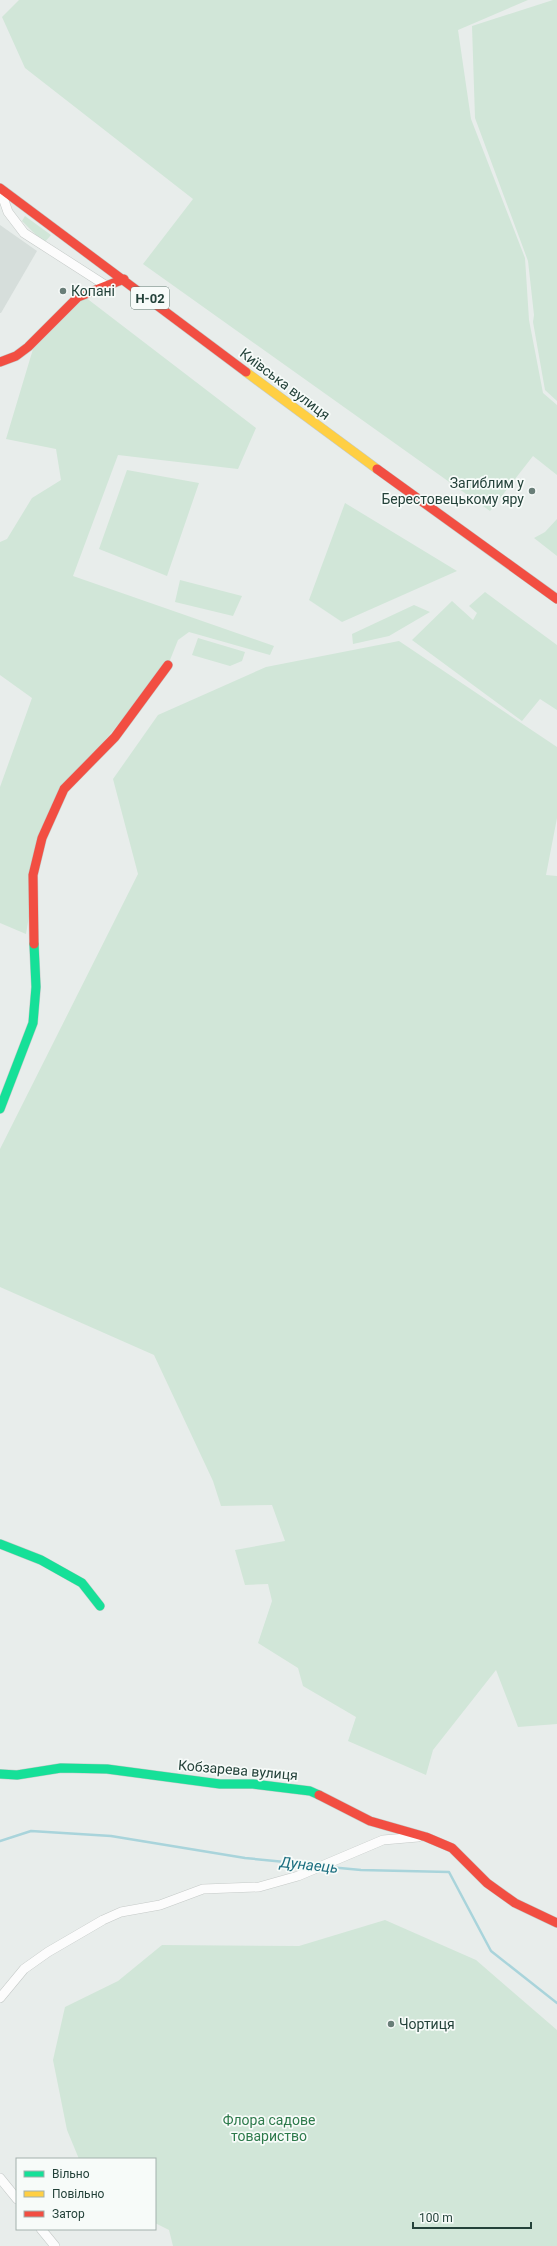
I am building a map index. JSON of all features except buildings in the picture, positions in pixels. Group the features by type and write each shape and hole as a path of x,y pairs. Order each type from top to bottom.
{"street":[{"name":"Київська вулиця","path":"0,189 124,279 313,424 557,599"},
{"path":"0,189 8,212 24,233 105,285"},
{"path":"0,362 16,356 28,347 78,297 105,285 124,279"},
{"path":"0,1109 33,1023 36,987 32,908 33,875 42,838 64,789 115,737 138,708 168,665"},
{"path":"0,1544 41,1560 82,1583 100,1606"},
{"name":"Кобзарева вулиця","path":"0,1774 17,1775 61,1768 107,1769 212,1783 253,1784 310,1791 370,1821 426,1837 452,1848 487,1883 515,1903 557,1923"},
{"path":"0,1998 24,1969 48,1952 102,1920 121,1912 160,1905 203,1889 259,1887 298,1876 383,1840 426,1837"},
{"path":"0,2178 16,2198"},
{"path":"42,2230 55,2246"}],"shaded area":[{"path":"0,225 37,251 1,313 0,313"}],"green space":[{"path":"19,0 528,0 458,30 471,119 525,258 529,320 543,393 557,405 557,475 533,456 490,511 143,264 193,199 25,68 2,17"},
{"path":"557,0 557,401 545,390 533,322 534,315 528,261 475,118 472,26"},
{"path":"25,216 51,235 44,243 22,221"},
{"path":"85,297 256,428 238,469 118,455 73,576 274,646 270,655 189,632 178,640 168,665 64,789 42,838 26,934 0,923 0,787 32,698 0,675 0,542 7,539 32,498 61,480 56,449 6,439 33,349"},
{"path":"127,470 199,483 167,576 99,549"},
{"path":"345,503 457,571 342,622 309,600"},
{"path":"557,519 557,556 534,538 545,532"},
{"path":"180,580 242,596 233,616 175,602"},
{"path":"485,592 557,645 557,710 540,699 522,721 412,640 452,601 473,620 477,613 469,606"},
{"path":"414,605 430,612 389,636 353,644 352,634"},
{"path":"198,638 245,652 242,661 230,666 192,655"},
{"path":"399,641 557,747 557,818 546,875 557,876 557,1724 518,1727 496,1670 433,1750 426,1775 348,1741 356,1717 303,1686 298,1668 258,1643 272,1601 268,1584 245,1585 235,1550 285,1541 272,1505 221,1506 213,1481 154,1355 0,1287 0,1149 138,874 113,779 158,715 266,667"},
{"name":"Флора садове товариство","path":"385,1920 476,1960 557,2030 557,2246 173,2246 169,2230 156,2224 156,2158 79,2158 67,2130 53,2060 65,2007 118,1981 162,1945 299,1946"}],"waterway":[{"name":"Дунаець","path":"0,1841 31,1831 111,1836 245,1858 316,1865"},
{"name":"Дунаець","path":"329,1867 361,1870 449,1872 491,1951 557,2003"}],"traffic: fast":[{"path":"0,1109 33,1023 36,987 34,944"},
{"path":"0,1544 41,1560 82,1583 100,1606"},
{"path":"0,1774 17,1775 61,1768 107,1769 220,1784 253,1784 310,1791 319,1795"}],"traffic: slow":[{"path":"246,372 377,469"}],"traffic: jam":[{"path":"0,188 246,372"},
{"path":"0,362 16,356 28,347 78,297 124,279"},
{"path":"377,469 557,599"},
{"path":"34,944 33,875 42,838 64,789 115,737 168,665"},
{"path":"319,1795 370,1821 426,1837 452,1848 487,1883 515,1903 557,1923"}],"place":[{"name":"Копані","path":"63,291"},
{"name":"Загиблим у Берестовецькому яру","path":"532,491"},
{"name":"Чортиця","path":"391,2024"}]}
